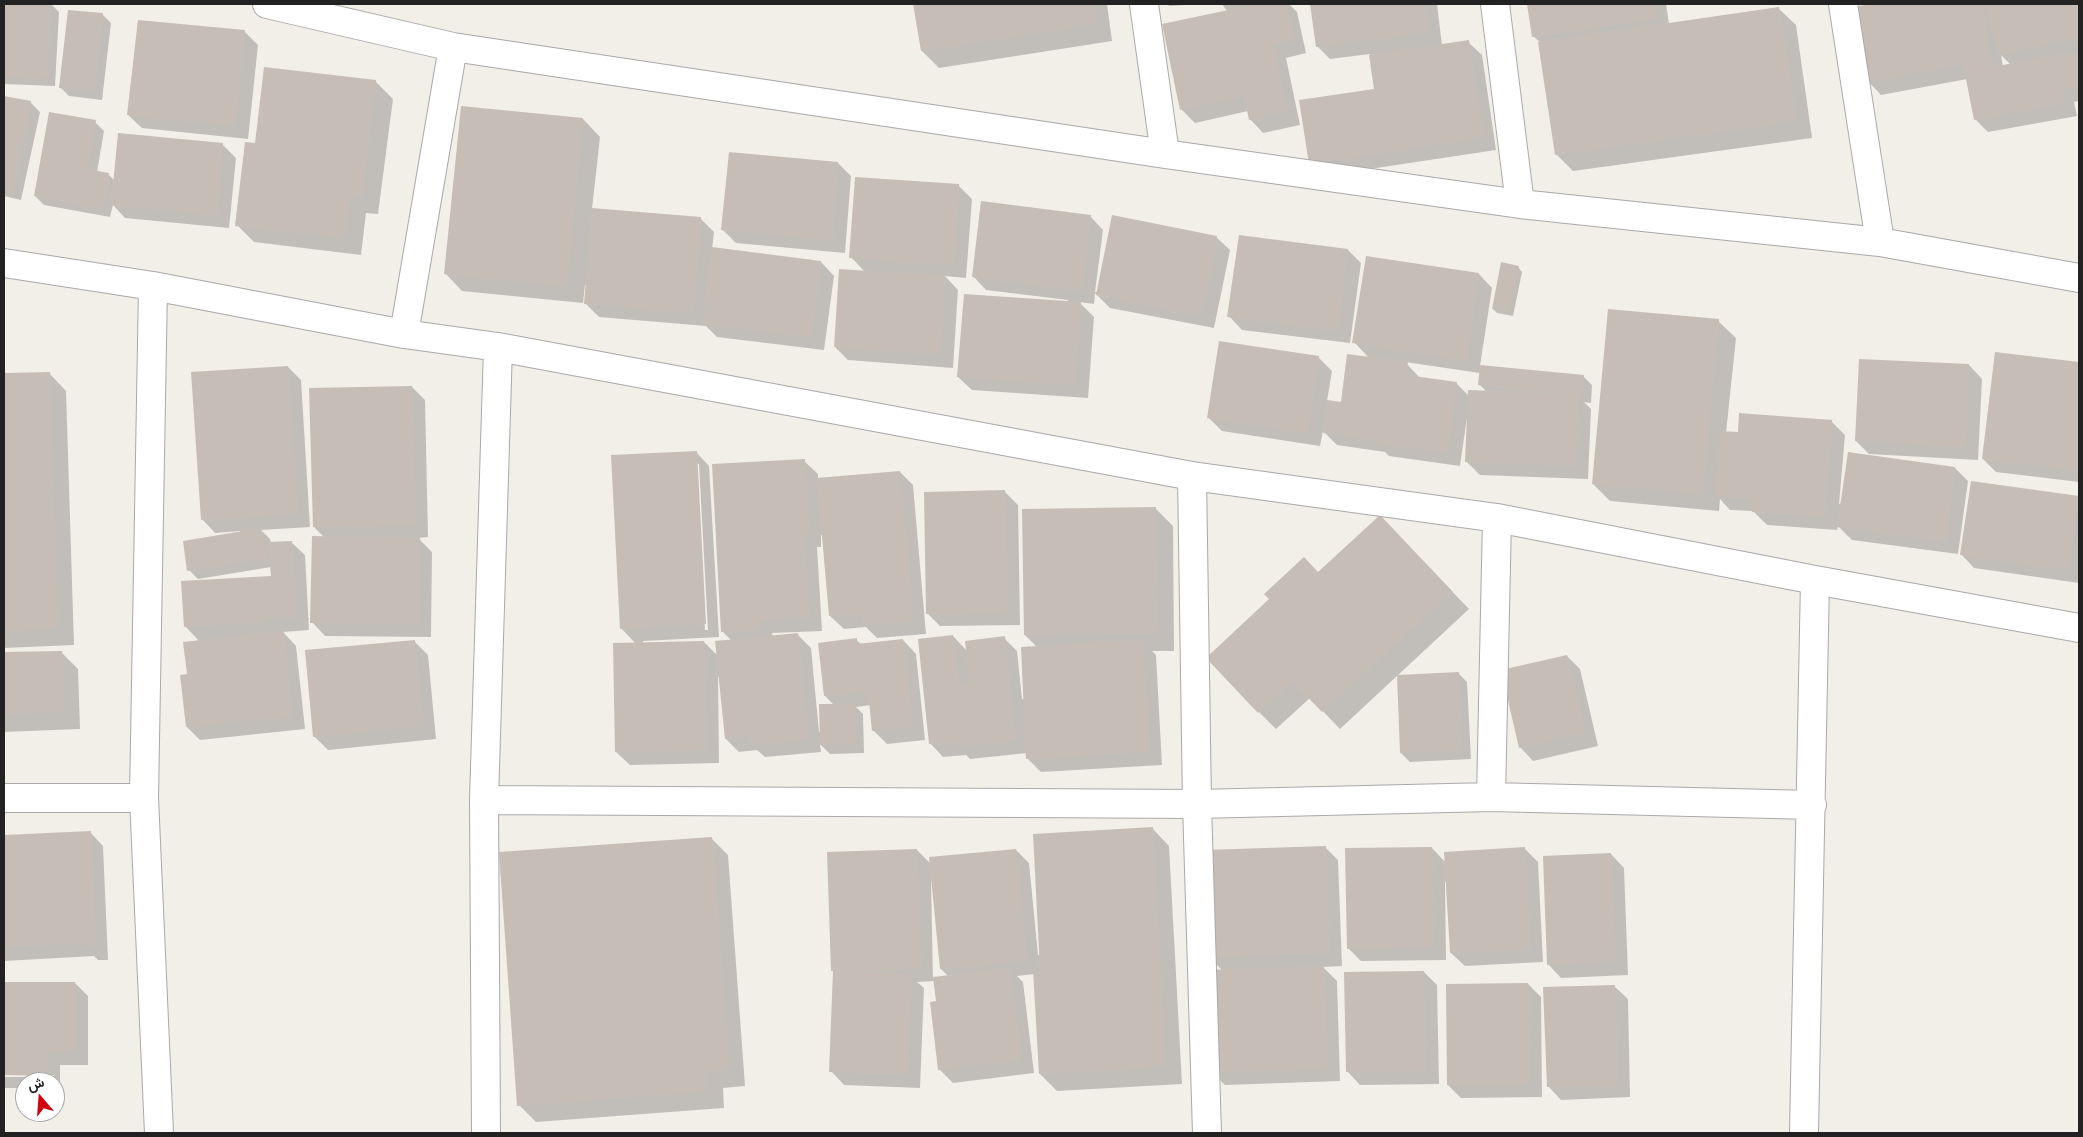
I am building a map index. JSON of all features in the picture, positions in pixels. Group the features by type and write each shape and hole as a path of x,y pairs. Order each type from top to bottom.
{"street":[{"path":"267,4 453,47 1164,154 1520,204 1880,242 2079,278"},
{"path":"1144,4 1164,154"},
{"path":"1496,4 1520,204"},
{"path":"1844,4 1880,242"},
{"path":"404,334 453,47"},
{"path":"4,263 153,286 404,334 498,348 1192,476 1497,518 1815,580 2079,628"},
{"path":"153,286 144,798 159,1133"},
{"path":"486,1133 484,800 498,348"},
{"path":"1192,476 1207,1133"},
{"path":"1491,797 1497,518"},
{"path":"1804,1133 1815,580"},
{"path":"484,800 1198,804 1491,797 1812,805"},
{"path":"4,798 144,798"}],"building":[{"path":"4,4 50,4 47,78 4,76"},
{"path":"913,4 1093,4 1096,24 921,51"},
{"path":"1257,4 1286,4 1294,40 1273,45 1287,111 1249,120 1244,96 1180,110 1162,24"},
{"path":"1310,4 1426,4 1429,32 1316,47"},
{"path":"1527,4 1655,4 1658,18 1532,37"},
{"path":"1871,4 1981,4 1992,67 2079,51 2079,86 2061,89 2064,103 1974,120 1963,64 1867,82 1853,7"},
{"path":"1987,4 2079,4 2079,37 1999,55"},
{"path":"1779,7 1796,121 1555,155 1538,42"},
{"path":"68,10 103,13 94,91 59,88"},
{"path":"138,20 245,30 235,126 127,115"},
{"path":"1469,40 1483,137 1309,164 1299,100 1374,89 1369,55"},
{"path":"264,67 376,80 361,198 349,196 344,238 235,226 245,142 255,143"},
{"path":"4,96 31,101 13,192 4,190"},
{"path":"461,106 583,118 566,286 444,274"},
{"path":"49,112 96,120 87,169 109,173 102,209 34,196"},
{"path":"118,133 223,143 216,215 111,205"},
{"path":"729,152 838,162 832,240 721,230"},
{"path":"855,177 959,184 953,265 849,258"},
{"path":"981,201 1091,215 1081,291 972,277"},
{"path":"592,208 701,217 693,313 584,304"},
{"path":"1112,215 1217,236 1201,316 1096,295"},
{"path":"1239,235 1348,249 1337,331 1227,317"},
{"path":"712,247 821,261 811,337 703,324"},
{"path":"1366,256 1479,273 1466,360 1352,343"},
{"path":"1501,262 1519,266 1509,312 1492,309"},
{"path":"839,269 945,276 940,355 834,347"},
{"path":"964,294 1081,302 1075,385 957,377"},
{"path":"1608,309 1719,319 1702,494 1592,484"},
{"path":"1219,341 1319,356 1307,433 1207,418"},
{"path":"1995,352 2079,362 2079,471 1982,459"},
{"path":"1347,354 1408,362 1406,375 1457,382 1447,453 1374,443 1375,440 1323,433 1327,400 1341,402"},
{"path":"1859,359 1969,364 1965,447 1855,441"},
{"path":"1480,365 1584,375 1582,394 1578,394 1575,466 1465,462 1468,390 1571,394 1478,385"},
{"path":"288,366 298,514 201,520 191,372"},
{"path":"50,372 57,628 4,630 4,373"},
{"path":"412,386 415,524 313,527 309,388"},
{"path":"1739,413 1832,420 1824,517 1752,512 1753,499 1716,497 1721,431 1738,432"},
{"path":"697,451 706,624 620,629 611,455"},
{"path":"1848,452 1955,467 1945,542 1837,527"},
{"path":"805,459 809,534 804,534 809,618 760,620 761,630 721,632 712,464"},
{"path":"900,471 913,621 863,625 862,613 829,616 817,478"},
{"path":"1971,481 2079,496 2068,570 1960,555"},
{"path":"1005,490 1007,612 926,614 924,492"},
{"path":"1156,507 1158,634 1024,635 1022,509"},
{"path":"1380,515 1452,591 1322,712 1292,681 1258,713 1206,658 1269,599 1264,594 1304,557 1318,572"},
{"path":"261,528 266,558 187,571 183,541"},
{"path":"312,536 420,538 419,624 310,623"},
{"path":"292,541 296,618 265,619 265,622 184,627 181,581 271,576 268,542"},
{"path":"284,631 292,716 186,727 180,675 187,674 183,642"},
{"path":"798,633 808,739 750,745 749,737 725,739 715,641"},
{"path":"953,635 959,687 970,686 965,641 1005,636 1015,740 956,747 955,741 929,744 918,639"},
{"path":"857,638 857,644 903,639 912,727 872,731 868,691 824,696 818,643"},
{"path":"415,640 423,726 313,737 305,650"},
{"path":"1143,640 1149,752 1026,759 1021,647"},
{"path":"704,641 707,750 615,752 613,643"},
{"path":"62,651 63,712 4,714 4,652"},
{"path":"1567,655 1585,732 1519,748 1501,670"},
{"path":"1459,672 1462,750 1400,753 1397,675"},
{"path":"819,704 855,704 856,744 820,745"},
{"path":"1153,827 1165,1067 1039,1074 1033,970 1040,970 1033,834"},
{"path":"91,831 95,947 84,947 83,943 4,947 4,835"},
{"path":"712,837 729,1069 706,1071 707,1091 517,1106 499,852"},
{"path":"1326,846 1329,953 1207,957 1204,850"},
{"path":"1432,847 1433,947 1347,949 1345,848"},
{"path":"1525,847 1530,949 1450,953 1444,852"},
{"path":"917,849 921,968 839,971 911,974 907,1075 829,1072 833,971 831,971 827,852"},
{"path":"1016,849 1027,961 940,969 929,857"},
{"path":"1611,853 1615,962 1547,965 1543,856"},
{"path":"1324,966 1327,1068 1210,1072 1207,970"},
{"path":"1010,968 1021,1060 938,1070 930,1002 936,1001 933,977"},
{"path":"1424,971 1426,1071 1346,1072 1344,972"},
{"path":"4,982 75,982 75,1052 48,1052 47,1072 15,1072 15,1075 4,1075"},
{"path":"1528,983 1529,1085 1447,1085 1446,984"},
{"path":"1615,985 1618,1085 1547,1087 1543,987"}]}
